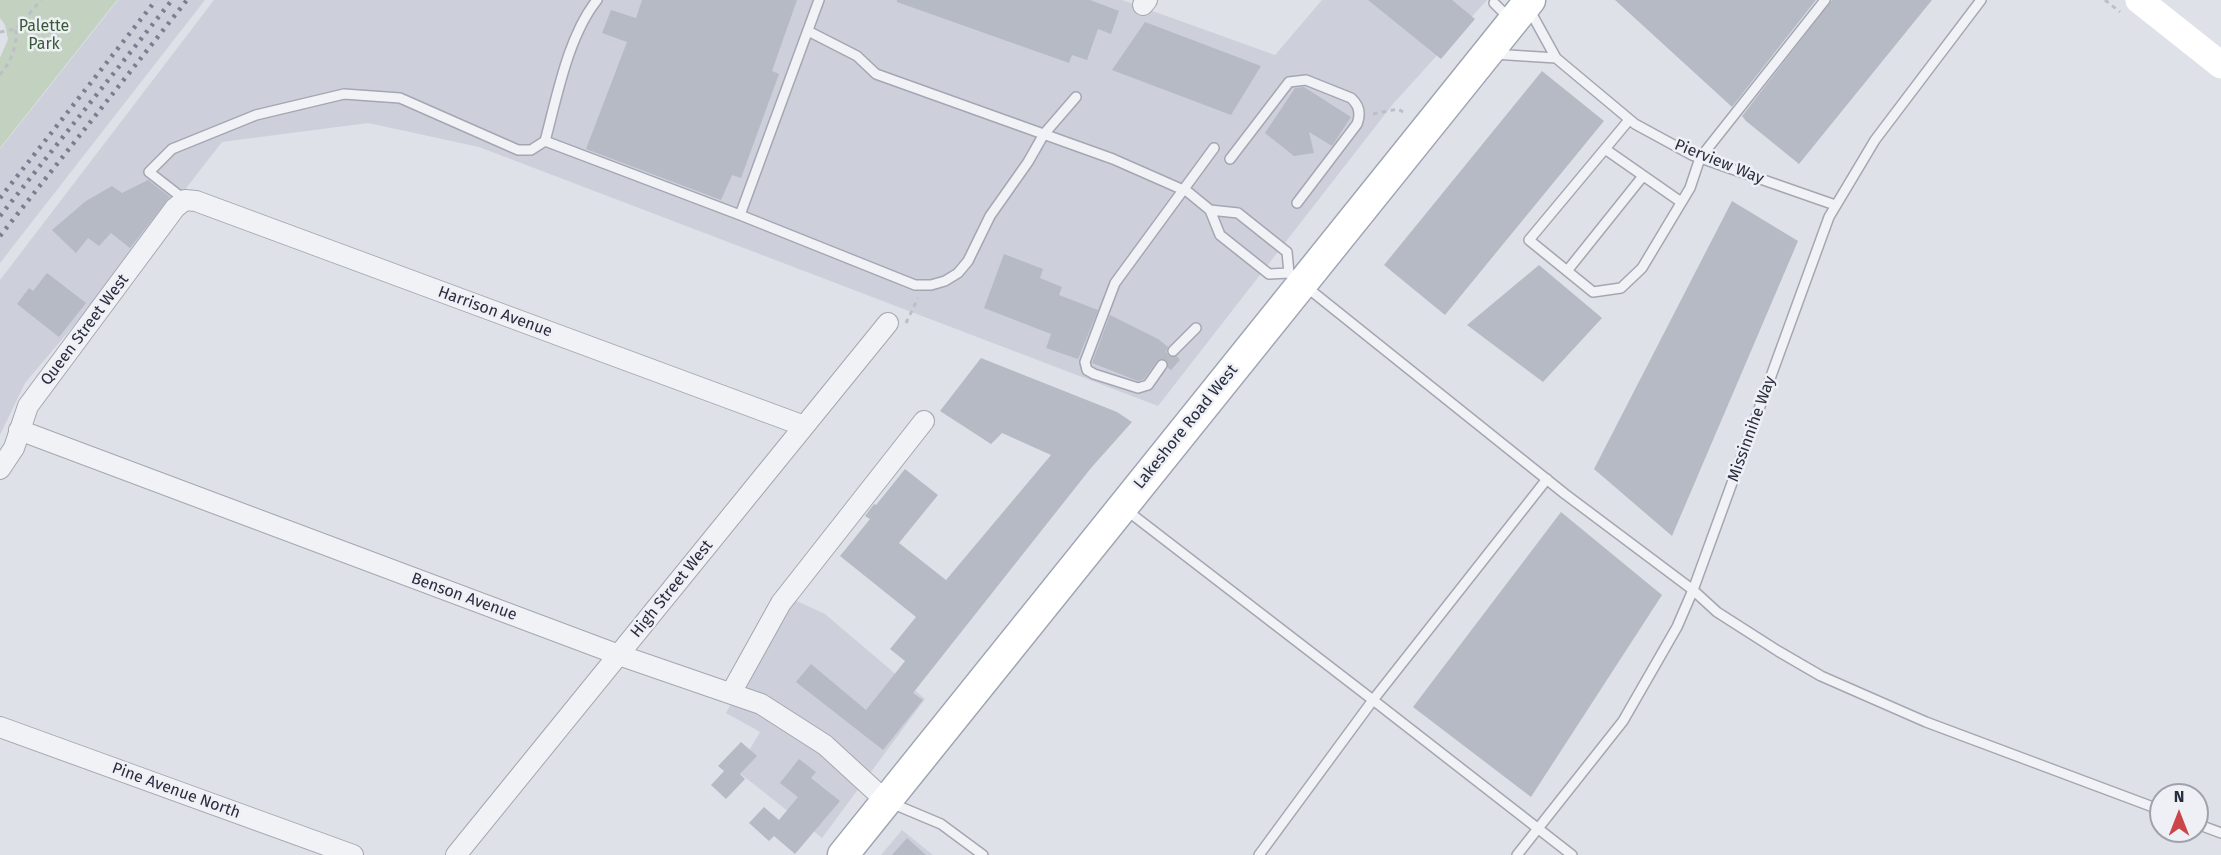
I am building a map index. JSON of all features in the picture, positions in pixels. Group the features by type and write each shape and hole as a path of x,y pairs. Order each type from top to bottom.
{"main road":[{"name":"Lakeshore Road West","path":"843,855 1122,507 1296,278 1488,54 1515,7"}],"street":[{"path":"2139,0 2221,65"},
{"name":"Harrison Avenue","path":"185,200 196,201 804,426"},
{"name":"Queen Street West","path":"0,469 14,448 28,406 175,208 185,200"},
{"name":"High Street West","path":"456,855 888,323"},
{"path":"731,693 781,603 924,421"},
{"name":"Benson Avenue","path":"19,430 619,655 761,704 825,745 886,801"},
{"name":"Pine Avenue North","path":"0,727 352,855"}],"lane":[{"path":"185,200 149,172 172,149 256,115 344,94 400,98 518,150 531,150 545,141 569,54 590,9 597,0"},
{"path":"740,215 819,0"},
{"path":"1629,120 1529,240 1593,292 1621,288 1642,268 1690,188 1700,158 1825,0"},
{"name":"Missinnihe Way","path":"1517,855 1623,721 1677,627 1693,590 1822,235 1835,205 1875,140 1981,0"},
{"name":"Pierview Way","path":"1515,7 1556,58 1629,120 1700,158 1835,205"},
{"path":"808,30 857,56 876,74 1113,159 1183,190 1210,210 1238,213 1287,252 1296,278"},
{"path":"1488,54 1556,58"},
{"path":"1230,159 1285,86 1294,80 1306,80 1351,98 1358,107 1357,124 1297,203"},
{"path":"545,141 915,285 924,285 945,281 958,273 968,261 990,216 1028,162 1044,134 1076,97"},
{"path":"1162,364 1148,385 1138,388 1094,374 1085,367 1086,358 1110,292 1124,269 1214,148"},
{"path":"1605,149 1681,202"},
{"path":"1567,272 1644,176"},
{"path":"1210,210 1220,235 1269,274 1296,278 1547,479 1693,590 1717,612 1778,651 1821,676 1926,722 2149,806"},
{"path":"1173,351 1196,328"},
{"path":"1260,855 1373,700 1547,479"},
{"path":"1122,507 1572,855"},
{"path":"886,801 941,824 982,855"}],"path":[{"path":"0,32 16,29 41,0"},
{"path":"0,75 13,56 17,41 16,29"},
{"path":"1359,116 1398,109 1403,112"},
{"path":"888,323 908,323 924,285"}],"shaded area":[{"path":"118,0 205,0 0,263 0,149"},
{"path":"214,0 1122,0 1275,55 1322,0 1487,0 1393,104 1158,406 479,147 368,123 222,142 145,241 25,383 0,435 0,280"},
{"path":"790,598 825,614 925,699 822,838 737,771 760,732 726,713"},
{"path":"902,830 933,855 881,855"}],"green space":[{"name":"Palette Park","path":"0,0 117,0 0,148 0,58 8,39 5,25 0,18"}],"building":[{"path":"642,0 797,0 772,71 779,74 741,178 732,175 721,200 586,149 627,42 602,33 611,10 636,18"},
{"path":"897,0 1090,0 1119,11 1111,34 1098,29 1087,60 1072,55 1069,63 897,2"},
{"path":"1368,0 1452,0 1475,19 1441,59"},
{"path":"1615,0 1816,0 1732,107"},
{"path":"1832,0 1932,0 1799,164 1742,116"},
{"path":"1145,22 1261,66 1231,115 1112,70"},
{"path":"1542,71 1604,121 1445,315 1384,265"},
{"path":"1304,87 1351,117 1332,146 1309,132 1314,153 1294,156 1265,133 1295,88"},
{"path":"148,180 170,197 130,248 111,233 99,246 88,238 76,253 52,230 86,201 112,186 122,193"},
{"path":"1732,201 1798,241 1672,536 1594,469"},
{"path":"1004,254 1043,269 1040,278 1062,287 1059,295 1098,310 1078,359 1046,348 1051,334 984,308"},
{"path":"1539,265 1602,318 1543,382 1467,325"},
{"path":"47,273 86,303 59,337 17,304 29,288 33,291"},
{"path":"1110,315 1158,339 1168,347 1166,352 1169,356 1177,356 1180,360 1171,370 1166,360 1159,359 1144,379 1138,381 1092,363"},
{"path":"981,358 1117,412 1132,422 1091,468 913,693 923,700 883,750 796,682 811,664 866,710 905,661 890,649 916,617 840,556 870,519 865,516 905,469 938,495 899,543 946,580 1051,455 1002,433 991,444 940,411"},
{"path":"1561,512 1662,595 1531,797 1413,707"},
{"path":"741,742 757,756 740,774 745,779 726,799 711,785 724,771 718,766"},
{"path":"799,759 816,772 811,778 840,801 795,854 774,836 769,841 749,823 764,807 779,820 798,797 780,783"},
{"path":"907,838 926,855 892,855"}],"railway":[{"path":"0,198 156,0"},
{"path":"0,216 172,0"},
{"path":"0,236 187,0"}]}
